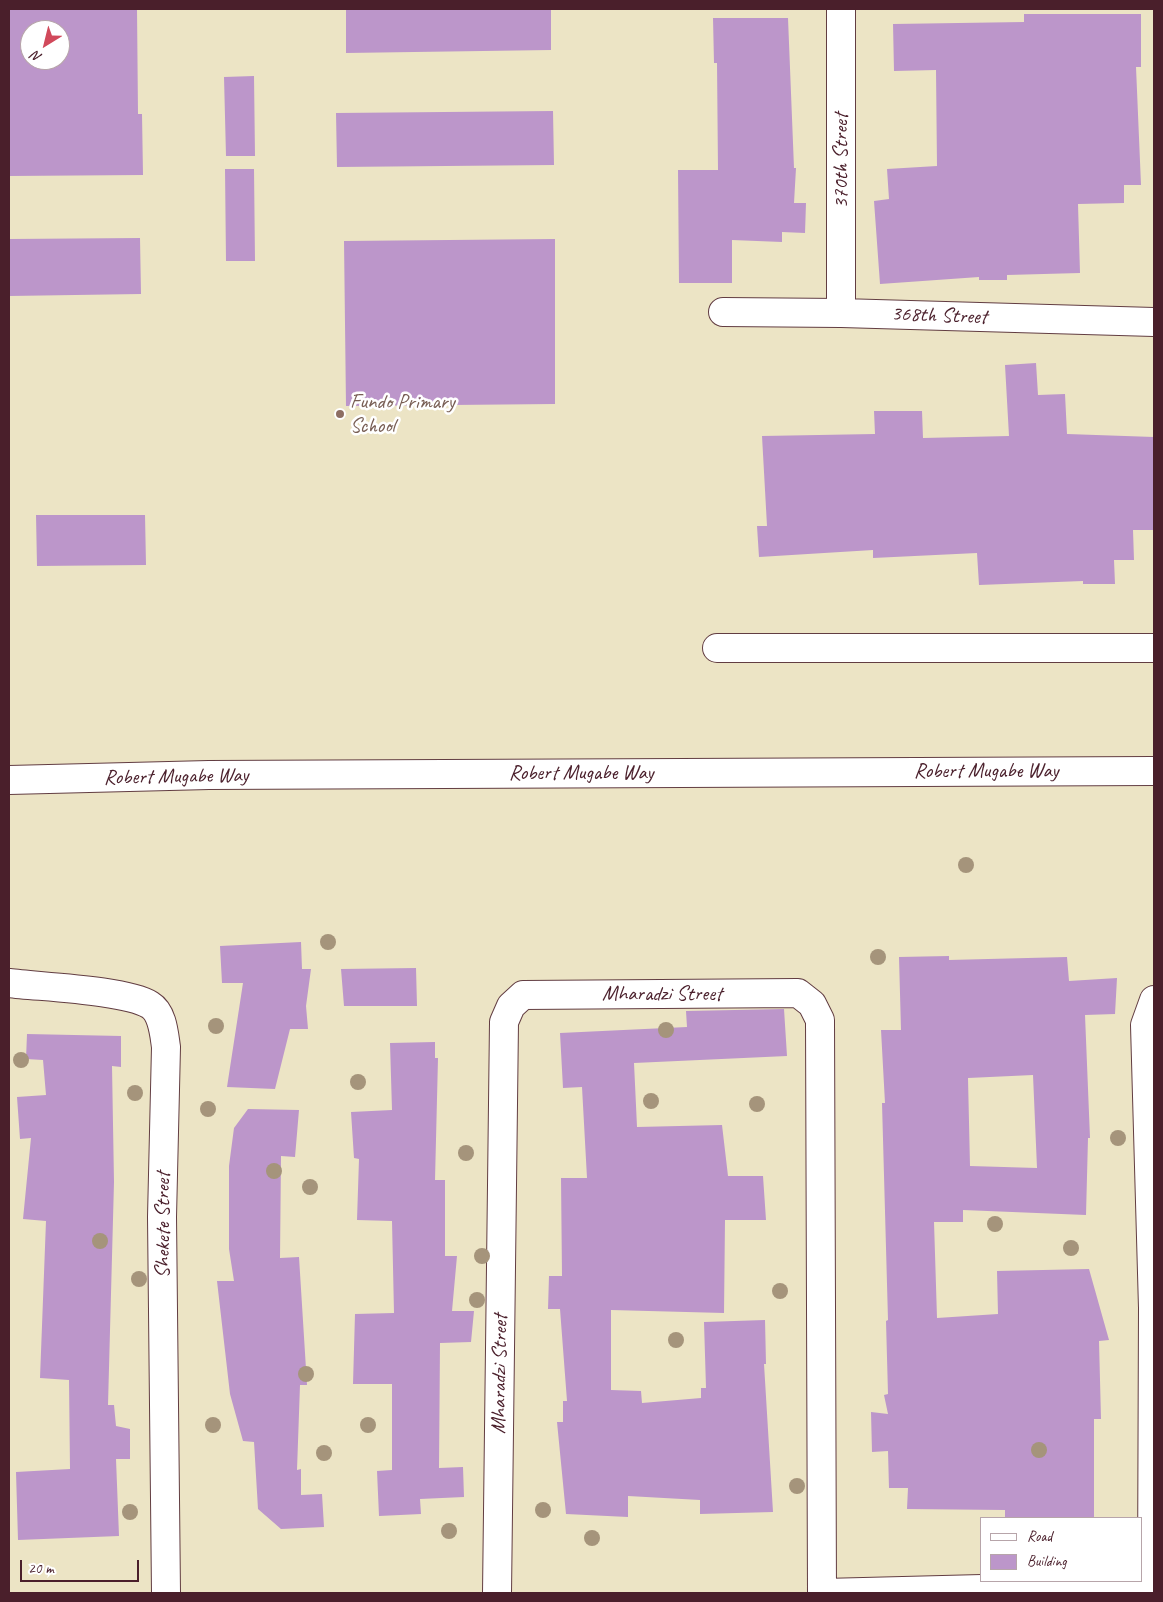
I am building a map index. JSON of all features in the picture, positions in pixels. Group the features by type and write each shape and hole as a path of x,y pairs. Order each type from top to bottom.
{"street":[{"name":"370th Street","path":"841,9 841,313"},
{"name":"368th Street","path":"723,312 841,313 1154,322"},
{"path":"717,648 1154,648"},
{"name":"Robert Mugabe Way","path":"9,780 218,775 1154,771"},
{"name":"Shekete Street","path":"9,983 127,997 151,1006 163,1024 166,1047 162,1216 166,1593"},
{"name":"Mharadzi Street","path":"498,1593 504,1022 511,1006 523,995 798,993 812,1004 820,1020 823,1593"},
{"path":"1153,1581 1153,1308 1145,1025 1154,1000"},
{"path":"823,1593 1062,1590 1143,1582"}],"building":[{"path":"9,9 137,9 138,114 142,114 143,175 9,176"},
{"path":"346,9 551,9 551,50 346,53"},
{"path":"1024,14 1141,14 1141,67 1136,67 1141,185 1124,185 1124,203 1078,204 1080,273 1007,275 1007,280 979,280 979,277 880,284 874,201 889,199 887,169 937,166 936,70 894,71 893,24 1024,22"},
{"path":"713,18 788,18 794,168 796,168 794,203 806,203 805,233 782,232 782,242 732,240 732,283 679,283 678,170 718,170 717,63 714,63"},
{"path":"254,76 255,156 226,156 224,77"},
{"path":"553,111 554,165 337,167 336,113"},
{"path":"225,169 254,169 255,261 226,261"},
{"path":"140,238 141,294 9,296 9,239"},
{"path":"555,239 555,404 346,406 344,241"},
{"path":"1036,363 1038,395 1065,394 1067,434 1154,437 1154,530 1133,530 1134,560 1114,560 1115,584 1083,584 1083,581 979,585 977,553 873,558 873,550 759,557 757,526 767,526 762,436 875,434 874,411 922,411 923,438 1009,436 1005,365"},
{"path":"36,515 145,515 146,565 37,566"},
{"path":"301,942 302,969 311,969 306,1006 308,1029 290,1029 275,1089 227,1087 243,983 222,983 220,946"},
{"path":"949,956 949,960 1067,957 1069,981 1117,978 1115,1014 1085,1015 1090,1138 1088,1138 1086,1215 963,1210 963,1222 934,1222 937,1318 998,1314 997,1271 1089,1269 1109,1340 1099,1341 1101,1419 1094,1419 1094,1517 1005,1517 1005,1510 907,1509 908,1488 889,1488 888,1451 872,1452 871,1412 888,1414 884,1395 888,1394 886,1321 888,1320 882,1103 885,1103 881,1030 901,1030 899,957","holes":["1033,1075 1037,1168 970,1166 968,1078"]},
{"path":"416,968 417,1006 344,1006 341,969"},
{"path":"784,1009 787,1056 634,1063 637,1127 722,1125 728,1176 763,1176 766,1220 725,1220 724,1313 611,1310 611,1390 641,1391 642,1403 701,1398 701,1388 706,1388 704,1322 765,1320 766,1364 764,1364 773,1512 700,1514 700,1500 628,1496 628,1517 566,1514 557,1422 563,1422 563,1401 567,1401 560,1309 548,1309 549,1276 562,1276 561,1178 587,1178 582,1087 563,1088 560,1033 687,1027 686,1011"},
{"path":"27,1034 121,1036 121,1067 112,1066 114,1182 108,1405 114,1405 116,1426 130,1429 130,1459 116,1459 119,1536 18,1540 16,1472 70,1469 69,1380 40,1378 46,1221 23,1219 31,1138 20,1139 17,1097 46,1095 43,1060 26,1059"},
{"path":"435,1042 435,1058 438,1058 435,1180 445,1180 445,1256 457,1256 452,1311 474,1311 471,1342 440,1343 439,1468 463,1467 464,1497 420,1499 421,1514 379,1516 377,1471 392,1470 392,1384 353,1384 355,1314 394,1313 392,1221 357,1220 359,1159 354,1158 351,1112 392,1110 390,1043"},
{"path":"248,1109 299,1110 295,1157 281,1156 280,1258 299,1257 307,1385 300,1385 297,1470 301,1469 301,1495 322,1494 324,1527 281,1529 258,1509 254,1442 243,1441 230,1394 217,1281 234,1281 229,1249 229,1166 234,1128"}],"place":[{"name":"Fundo Primary School","path":"340,414"}]}
